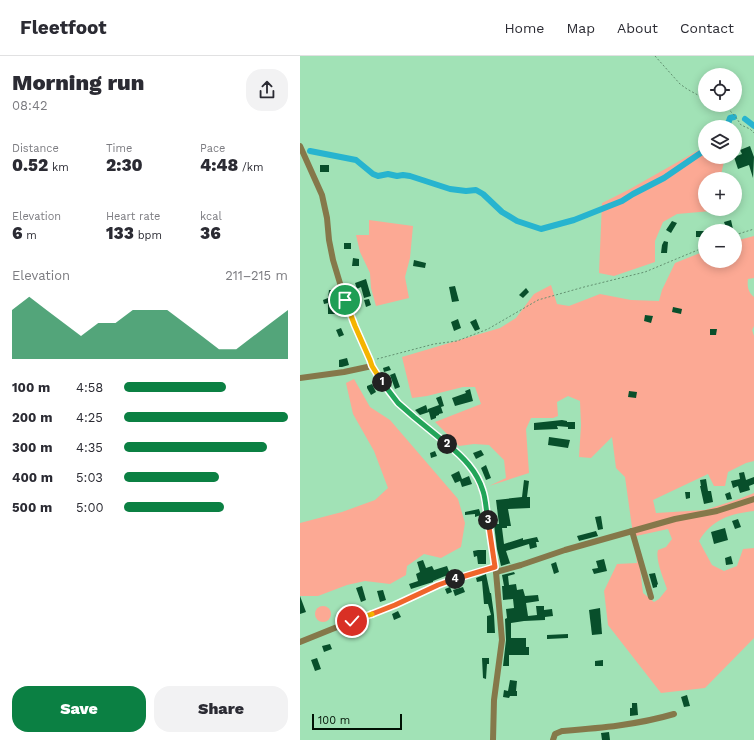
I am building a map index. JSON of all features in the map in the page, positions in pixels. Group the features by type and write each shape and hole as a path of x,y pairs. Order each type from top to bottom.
{"street":[{"path":"300,146 322,195 333,260 343,294 371,363 398,403 454,449 474,470 483,492 496,570 502,640 494,700 493,740"},
{"path":"300,378 330,374 371,363"},
{"path":"300,642 345,623 395,605 438,585 522,565 565,550 675,519 717,511 754,499"},
{"path":"632,532 651,596"},
{"path":"553,740 555,734 562,732 611,727 662,718 674,714"}],"path":[{"path":"655,56 680,84 698,95"},
{"path":"731,112 741,125 750,129 754,133"},
{"path":"742,233 754,229"},
{"path":"371,363 434,344 457,341 488,329 538,300 645,272 698,250"}],"shaded area":[{"path":"697,151 698,164 723,164 722,172 698,172 698,212 677,214 663,222 655,241 655,262 614,276 599,273 602,203"},
{"path":"369,220 413,226 410,258 405,277 409,298 376,306 371,288 370,273 360,252 356,235 369,235"},
{"path":"754,236 754,278 748,279 748,289 754,297 754,326 752,330 754,336 754,461 746,463 728,472 725,486 714,486 708,474 653,500 656,513 705,510 754,493 754,511 729,516 722,519 710,527 699,541 712,565 724,571 737,566 743,549 754,548 754,638 705,688 661,693 608,625 604,591 617,564 637,563 625,477 616,468 612,437 591,458 579,457 581,425 580,401 568,396 557,402 558,416 553,418 531,418 526,429 529,473 489,486 506,478 504,460 489,445 474,444 459,446 435,422 481,404 475,387 463,387 427,396 412,398 402,357 500,328 516,318 534,294 551,285 557,304 569,306 600,294 631,300 659,301 662,290 675,263 698,254 698,268 742,268 742,239","holes":["668,529 672,539 666,547 658,550 657,554 667,589 659,599 654,602 643,593 636,536"]},
{"path":"354,379 370,407 390,420 458,499 465,523 461,547 441,558 424,554 407,566 406,575 390,584 365,581 347,585 318,596 300,596 300,523 342,512 375,500 388,488 374,451 353,414 346,383"},
{"path":"323,606 329,608 331,614 329,620 323,622 317,620 315,614 317,608"}],"building":[{"path":"750,146 754,157 753,178 749,165 738,169 736,164 742,164 742,149"},
{"path":"320,165 329,165 329,172 320,172"},
{"path":"731,220 732,224 725,224 724,222"},
{"path":"672,221 677,223 671,233 666,230"},
{"path":"696,231 698,231 698,237 696,237"},
{"path":"664,241 668,242 667,253 661,253 662,245"},
{"path":"344,243 351,243 351,249 344,249"},
{"path":"353,258 359,259 359,266 352,266"},
{"path":"414,260 426,263 425,268 413,266"},
{"path":"366,279 371,296 364,298 361,287 357,289 355,283"},
{"path":"455,286 459,301 452,302 449,287"},
{"path":"526,288 529,292 523,298 519,295"},
{"path":"329,290 331,290 336,314 328,314 328,303 324,304 323,300 328,298"},
{"path":"369,299 371,305 366,307 364,300"},
{"path":"673,307 682,309 681,314 672,312"},
{"path":"645,315 653,316 651,323 644,321"},
{"path":"458,319 461,328 454,331 451,322"},
{"path":"476,319 480,329 475,331 470,322"},
{"path":"341,328 344,335 339,337 336,330"},
{"path":"710,329 717,329 716,335 710,335"},
{"path":"347,358 349,365 339,367 339,360"},
{"path":"389,366 391,370 384,372 383,368"},
{"path":"395,373 400,387 395,389 390,375"},
{"path":"372,384 376,392 371,395 367,386"},
{"path":"470,389 473,401 455,406 452,398 466,393 465,391"},
{"path":"629,391 637,392 636,398 628,397"},
{"path":"441,396 444,406 441,407 443,413 436,416 436,418 431,420 429,412 420,415 415,410 426,405 428,411 428,409 439,405 436,398"},
{"path":"562,420 567,422 575,422 575,429 557,426 558,429 534,430 534,423"},
{"path":"549,437 570,440 568,448 548,445"},
{"path":"481,450 484,455 476,459 473,453"},
{"path":"435,451 437,456 431,458 430,453"},
{"path":"486,465 491,478 486,480 481,468"},
{"path":"459,471 462,479 469,476 472,484 462,487 460,481 455,483 451,475"},
{"path":"744,472 746,480 754,477 754,484 749,486 750,490 740,493 738,486 733,488 731,481 740,479 739,473"},
{"path":"706,479 708,491 711,491 713,502 704,504 700,480"},
{"path":"524,480 529,481 527,497 530,497 530,508 508,509 511,526 502,528 504,544 523,538 523,540 537,537 539,542 536,542 537,547 530,549 529,544 506,551 511,563 501,566 494,524 499,524 496,500 522,497"},
{"path":"685,492 690,492 690,498 686,499"},
{"path":"730,492 732,499 727,500 725,494"},
{"path":"479,509 481,515 475,517 475,514 465,515 465,512"},
{"path":"601,516 603,529 598,530 595,517"},
{"path":"738,519 741,527 735,529 732,521"},
{"path":"725,528 728,540 714,544 711,532"},
{"path":"596,531 598,536 579,541 577,536"},
{"path":"486,550 486,564 478,564 477,556 474,557 473,551"},
{"path":"731,556 733,564 726,565 725,558"},
{"path":"604,559 607,571 594,574 592,569 598,568 596,561"},
{"path":"423,560 426,568 432,566 434,570 447,566 450,574 433,582 411,589 409,584 418,581 416,574 420,572 417,562"},
{"path":"556,562 559,572 554,574 551,564"},
{"path":"514,572 515,574 508,576 509,585 516,584 517,590 523,589 525,596 538,595 539,601 526,603 528,616 537,615 536,606 544,606 544,610 552,609 553,616 545,617 545,620 511,623 511,638 526,638 526,647 529,647 529,655 509,655 509,666 503,666 506,640 506,609 514,608 513,599 503,600 502,586 504,586 502,575"},
{"path":"655,573 658,584 657,587 653,588 649,574"},
{"path":"486,574 491,593 495,633 487,633 487,616 491,615 488,604 484,604 482,581 477,582 476,578"},
{"path":"362,586 366,600 361,602 356,588"},
{"path":"450,587 452,592 447,594 445,589"},
{"path":"463,587 465,592 455,596 453,590"},
{"path":"383,590 386,600 380,602 377,591"},
{"path":"300,596 306,612 300,614"},
{"path":"600,608 602,634 592,635 589,610"},
{"path":"398,611 401,617 394,620 392,614"},
{"path":"568,634 568,638 547,639 547,635"},
{"path":"330,644 332,649 324,652 322,646"},
{"path":"317,658 321,669 315,671 311,660"},
{"path":"482,658 489,658 486,679 483,678"},
{"path":"603,660 603,666 595,666 595,661"},
{"path":"510,680 517,681 517,696 510,696 509,698 503,697 504,690 508,691"},
{"path":"687,695 690,706 684,707 681,697"},
{"path":"632,703 637,703 638,715 630,716 630,708 632,708"},
{"path":"609,732 610,740 602,740 601,733"}],"waterway":[{"path":"729,120 730,118 734,117"},
{"path":"745,119 754,126"},
{"path":"310,151 356,160 373,174 378,176 388,174 397,176 403,175 450,189 466,191 476,190 483,194 502,212 517,221 541,229 574,220 622,201 664,178 698,155"}],"route":[{"path":"345,300 375,372 398,403 454,449 474,470 483,492 495,567 438,585 395,605 352,621"}]}
